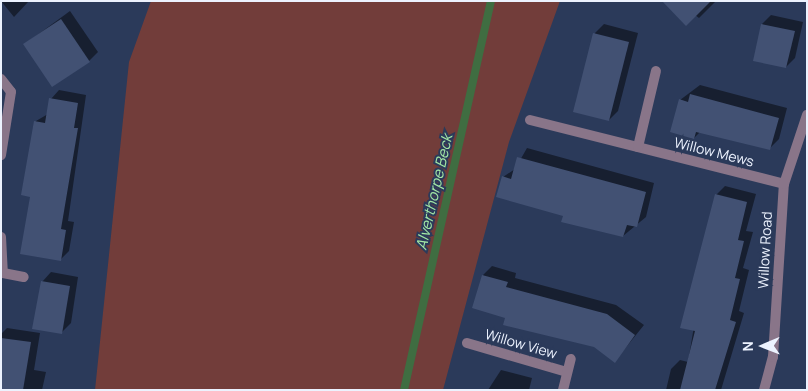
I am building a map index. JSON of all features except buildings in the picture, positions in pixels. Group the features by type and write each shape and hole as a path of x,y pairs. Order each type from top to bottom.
{"street":[{"path":"638,147 656,71"},
{"path":"1,79 11,92 1,155"},
{"name":"Willow Road","path":"764,390 773,357 784,184 807,115"},
{"name":"Willow Mews","path":"530,120 784,184"},
{"path":"1,237 3,273 24,277"},
{"name":"Willow View","path":"467,343 567,372"},
{"name":"Willow View","path":"563,390 571,359"}],"shaded area":[{"path":"151,1 560,1 509,142 443,390 95,390 129,62"}],"waterway":[{"name":"Alverthorpe Beck","path":"404,390 491,1"}]}
